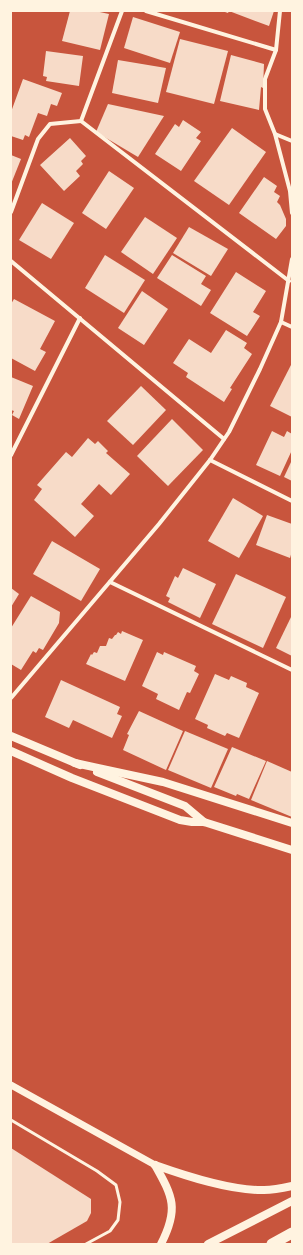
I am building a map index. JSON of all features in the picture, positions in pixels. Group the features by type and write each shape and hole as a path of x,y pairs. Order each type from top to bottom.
{"highway":[{"path":"272,1244 292,1233"}],"main road":[{"path":"11,736 75,763 186,806 204,822"},
{"path":"11,751 72,778 180,820 204,822 292,850"},
{"path":"75,763 163,782 292,823"},
{"path":"155,1165 193,1178 229,1186 263,1190 292,1186"},
{"path":"155,1165 169,1190 173,1213 161,1244"},
{"path":"208,1244 292,1201"}],"street":[{"path":"81,121 122,11"},
{"path":"146,11 276,50"},
{"path":"280,11 276,50 265,79 265,109 275,134 290,191 292,213"},
{"path":"11,212 38,139 50,124 81,121 289,281"},
{"path":"275,134 292,141"},
{"path":"11,698 110,582 210,460 224,439 260,369 281,322 292,259"},
{"path":"11,260 224,439"},
{"path":"11,455 80,318"},
{"path":"281,322 292,327"},
{"path":"210,460 292,502"},
{"path":"110,582 292,670"},
{"path":"11,1085 155,1165"}],"lane":[{"path":"11,1120 97,1171 116,1185 120,1202 118,1220 110,1231 86,1244"}],"building":[{"path":"70,11 95,11 109,14 100,50 62,41"},
{"path":"229,11 274,11 269,26"},
{"path":"133,17 180,32 170,63 124,48"},
{"path":"180,39 228,51 214,104 166,92"},
{"path":"46,51 83,56 79,86 46,81 47,77 43,76"},
{"path":"231,55 264,64 263,88 261,87 259,110 220,101"},
{"path":"118,60 166,68 158,103 112,93"},
{"path":"23,79 62,93 57,106 51,104 47,116 38,113 29,137 25,135 23,140 11,136 11,112"},
{"path":"108,104 164,116 138,157 96,132"},
{"path":"183,120 201,132 196,138 201,141 181,171 155,154 175,124 179,127"},
{"path":"232,128 266,152 229,205 194,181"},
{"path":"70,138 86,156 81,161 83,164 76,171 80,176 64,191 40,165"},
{"path":"11,155 21,159 11,184"},
{"path":"109,171 134,188 106,229 82,213"},
{"path":"264,177 277,186 274,192 280,196 277,202 280,205 286,219 286,226 276,239 239,213"},
{"path":"42,203 74,223 51,259 19,240"},
{"path":"145,217 177,238 153,274 121,252"},
{"path":"189,227 228,249 211,276 173,253"},
{"path":"105,255 145,280 124,313 85,288"},
{"path":"172,255 206,276 201,284 211,290 201,306 157,278"},
{"path":"236,272 266,291 253,312 260,316 247,336 210,313"},
{"path":"142,291 168,309 144,345 118,328"},
{"path":"14,299 55,321 40,349 46,352 35,371 11,358 11,304"},
{"path":"226,330 247,343 244,348 252,354 230,388 232,389 224,402 186,377 188,373 173,363 189,339 211,353"},
{"path":"292,363 292,417 270,406"},
{"path":"11,377 33,386 19,419 12,415 14,411 11,410"},
{"path":"141,386 166,410 133,445 107,421"},
{"path":"172,419 203,450 168,486 137,456"},
{"path":"272,431 284,437 287,431 292,434 292,450 280,476 256,465"},
{"path":"88,438 95,444 98,441 108,451 106,453 130,474 111,495 99,484 81,504 94,516 75,537 34,500 42,489 37,485 66,452 72,457"},
{"path":"292,460 292,481 284,477"},
{"path":"233,498 263,516 239,558 208,541"},
{"path":"267,515 292,524 292,551 290,558 256,545"},
{"path":"52,541 100,569 81,601 33,574"},
{"path":"183,568 216,584 200,618 168,602 170,598 166,596 175,576 178,578"},
{"path":"236,574 286,597 263,648 212,624"},
{"path":"11,588 19,594 11,607"},
{"path":"31,596 60,612 59,623 43,650 39,648 36,653 33,651 21,670 11,664 11,628"},
{"path":"292,615 292,656 276,648"},
{"path":"122,631 143,640 125,681 86,664 91,654 92,655 94,652 97,653 100,646 106,646 109,638 112,639 118,632 121,634"},
{"path":"157,652 163,655 164,652 196,666 194,671 199,674 190,693 187,692 179,710 156,699 158,694 142,686"},
{"path":"215,674 229,680 231,676 247,683 246,687 259,693 239,738 227,733 225,736 207,728 208,725 195,719"},
{"path":"61,680 120,707 117,714 122,716 112,738 73,720 69,728 45,717"},
{"path":"139,711 183,731 166,770 123,750 129,735 127,734"},
{"path":"185,731 228,749 211,788 168,770"},
{"path":"232,747 266,761 249,799 237,794 236,796 214,787"},
{"path":"267,761 292,772 292,817 251,800"},
{"path":"11,1148 91,1199 91,1213 87,1221 47,1244 11,1244"}]}
